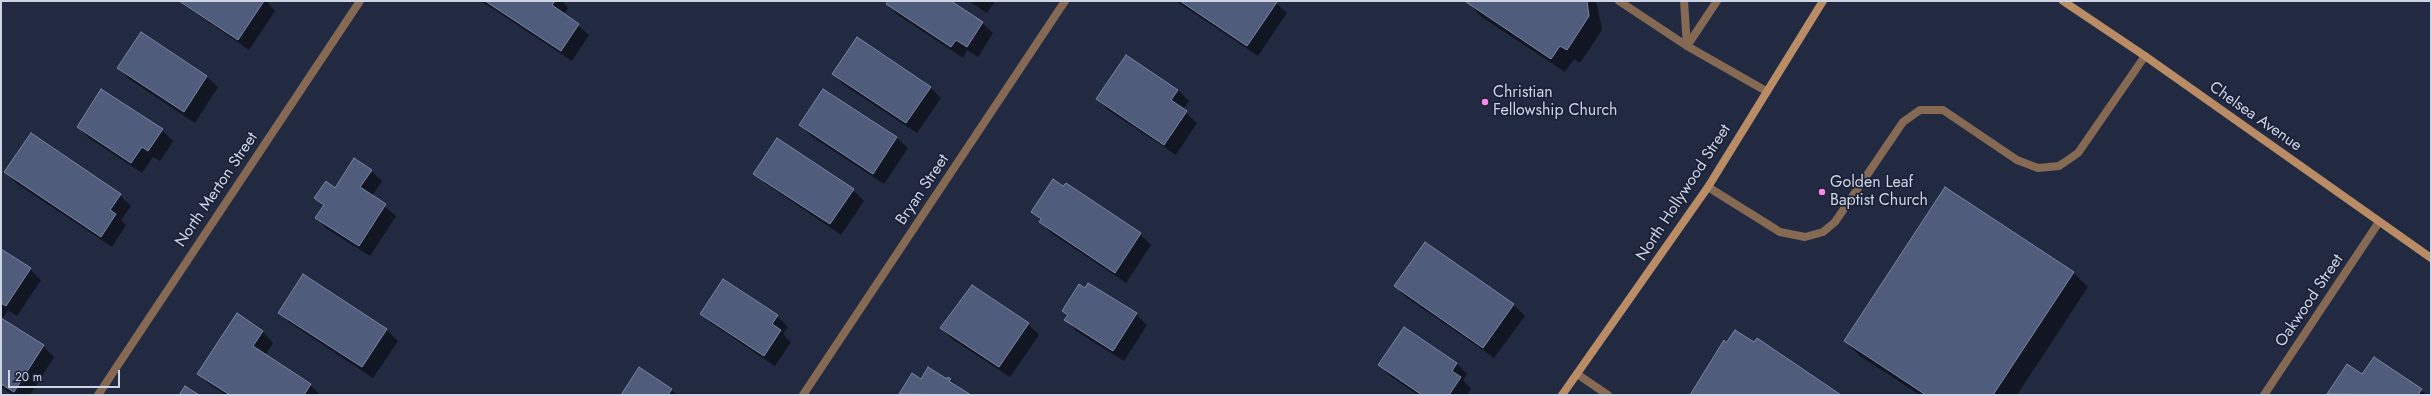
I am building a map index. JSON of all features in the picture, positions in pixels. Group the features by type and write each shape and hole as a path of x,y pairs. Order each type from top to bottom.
{"main road":[{"name":"North Hollywood Street","path":"1562,395 1708,187 1823,1"},
{"name":"Chelsea Avenue","path":"2063,1 2145,56 2431,258"}],"street":[{"name":"North Merton Street","path":"98,395 360,1"},
{"name":"Bryan Street","path":"803,395 1065,1"},
{"path":"1619,1 1687,46 1766,91"},
{"path":"1684,1 1687,46"},
{"path":"1687,46 1717,1"},
{"path":"1708,187 1780,232 1805,237 1823,232 1835,222 1903,122 1920,110 1943,110 2018,160 2038,168 2058,166 2078,153 2145,56"},
{"name":"Oakwood Street","path":"2264,395 2379,222"},
{"path":"1577,374 1608,395"}],"building":[{"path":"179,1 264,1 238,40"},
{"path":"485,1 555,1 552,5 579,24 561,51"},
{"path":"888,1 951,1 983,22 967,47 956,40 951,47 886,4"},
{"path":"1180,1 1276,1 1277,2 1247,46"},
{"path":"1587,1 1589,16 1567,50 1560,46 1551,59 1466,2"},
{"path":"141,32 207,76 184,112 117,68"},
{"path":"857,37 931,87 906,123 832,74"},
{"path":"1126,55 1178,90 1171,100 1187,111 1164,145 1096,99"},
{"path":"101,89 163,129 148,151 142,147 131,163 77,127"},
{"path":"823,89 897,137 873,174 799,125"},
{"path":"31,133 121,194 110,210 116,214 101,237 4,172"},
{"path":"777,138 854,189 830,224 753,174"},
{"path":"354,158 372,170 360,187 386,204 359,246 315,218 324,205 314,198 326,181 335,188"},
{"path":"1053,179 1063,186 1066,183 1141,233 1115,273 1039,222 1041,219 1031,212"},
{"path":"1945,187 2074,272 1993,395 1926,395 1844,341"},
{"path":"1425,242 1514,304 1483,348 1394,286"},
{"path":"1,249 31,268 6,306 1,303"},
{"path":"303,274 387,329 362,367 278,313"},
{"path":"723,279 778,315 772,324 781,330 764,356 700,314"},
{"path":"1088,283 1137,313 1113,351 1064,320 1068,315 1062,311 1079,284 1085,288"},
{"path":"972,285 1029,323 999,367 940,328"},
{"path":"237,313 263,331 253,346 311,384 304,395 230,395 197,374"},
{"path":"1,318 44,345 14,392 1,384"},
{"path":"1404,327 1457,363 1452,371 1461,377 1449,395 1422,395 1378,365"},
{"path":"1735,330 1754,342 1757,338 1841,395 1690,395 1724,340 1726,343"},
{"path":"2374,357 2422,389 2418,395 2327,394 2347,364 2362,374"},
{"path":"639,367 672,389 668,395 621,395"},
{"path":"928,367 947,379 948,377 951,379 949,381 971,395 899,394 912,373 921,379"},
{"path":"185,386 199,395 179,395"}],"place":[{"name":"Christian Fellowship Church","path":"1485,102"},
{"name":"Golden Leaf Baptist Church","path":"1822,192"}]}
